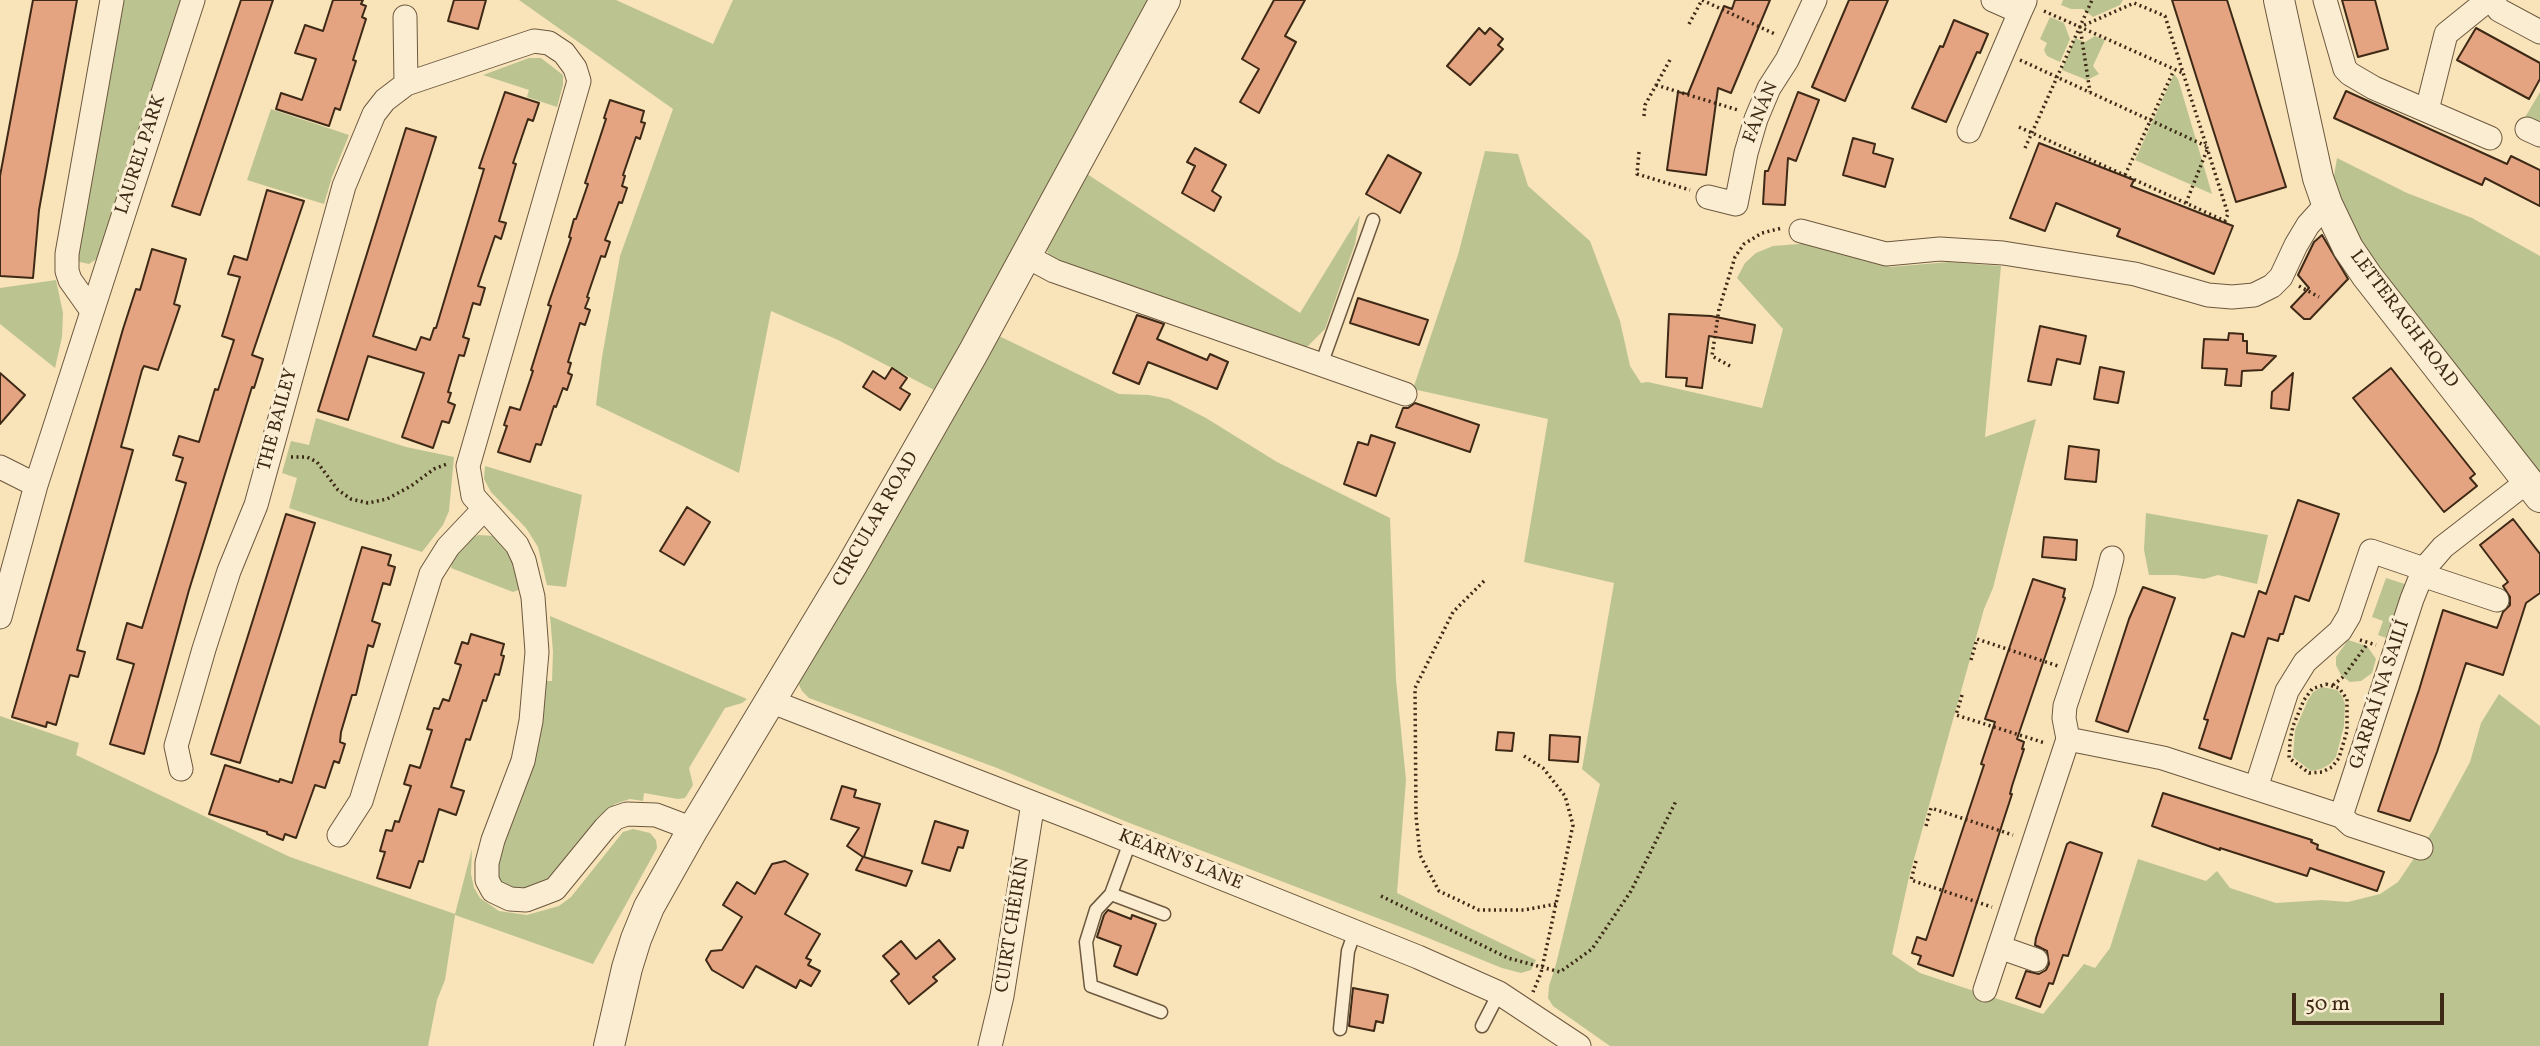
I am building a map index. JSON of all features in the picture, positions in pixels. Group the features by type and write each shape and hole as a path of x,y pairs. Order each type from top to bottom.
{"street":[{"path":"92,311 66,271 67,254 112,0"},
{"name":"LAUREL PARK","path":"0,617 36,485 193,0"},
{"name":"CIRCULAR ROAD","path":"609,1046 636,939 649,907 859,553 1026,256 1165,0"},
{"name":"FÁNÁN","path":"1707,197 1737,204 1746,153 1757,116 1815,0"},
{"path":"1969,131 2023,5 1993,0"},
{"name":"LETTERAGH ROAD","path":"2278,0 2310,147 2327,204 2348,248 2534,489"},
{"path":"2325,0 2345,69 2365,84 2490,138"},
{"path":"2427,110 2446,34 2490,0 2499,10 2540,32"},
{"path":"405,17 406,84"},
{"name":"THE BAILEY","path":"181,769 176,746 229,571 256,505 344,186 374,114 385,100 406,84 534,41 549,43 564,53 575,68 579,81 468,466 473,496 510,536 524,560 533,597 537,652 531,721 523,761 493,839 487,863 487,880 493,891 510,899 526,900 555,889 605,828 615,818 627,814 656,815 693,829"},
{"path":"1801,231 1886,254 1940,249 2003,253 2135,274 2208,295 2232,297 2254,295 2272,286 2281,277 2308,225 2327,204"},
{"path":"1026,256 1054,271 1405,394"},
{"path":"0,467 36,485"},
{"name":"GARRAÍ NA SAILÍ","path":"2341,816 2423,572 2442,547 2534,489"},
{"path":"339,835 361,801 431,574 448,547 484,509"},
{"path":"2256,788 2294,676 2338,633 2349,616 2371,551 2497,600"},
{"path":"1985,990 2066,744 2065,706 2112,558"},
{"name":"KEARN'S LANE","path":"770,701 1355,931 1499,993 1579,1046"},
{"path":"2066,744 2163,758 2341,816 2351,825 2421,848"},
{"name":"CUIRT CHÉIRÍN","path":"990,1046 1002,996 1033,803"},
{"path":"1999,947 2036,960"}],"lane":[{"path":"1321,365 1373,220"},
{"path":"1130,842 1111,894 1096,910 1086,942 1091,986 1161,1012"},
{"path":"1111,894 1164,914"},
{"path":"1340,1029 1348,951 1355,931"},
{"path":"1482,1026 1499,993"}],"path":[{"path":"1689,24 1702,0 1783,37 1797,40"},
{"path":"2025,148 2092,0"},
{"path":"2019,127 2225,221 2228,214 2165,16 2134,2 2080,27"},
{"path":"2023,5 2183,73"},
{"path":"2080,27 2090,92"},
{"path":"2002,52 2207,147"},
{"path":"1644,116 1645,105 1671,58"},
{"path":"2125,175 2174,70"},
{"path":"1656,85 1757,116"},
{"path":"2186,203 2207,147"},
{"path":"1639,152 1637,174 1680,185 1707,197"},
{"path":"1730,366 1712,356 1720,309 1735,257 1744,244 1762,233 1782,228 1801,231"},
{"path":"270,453 307,457 317,462 338,490 351,499 368,503 387,499 449,463 468,466"},
{"path":"1484,582 1453,612 1415,688 1416,816 1420,855 1439,891 1479,910 1524,910 1556,904"},
{"path":"2338,633 2395,652"},
{"path":"1971,660 1977,639 2077,673"},
{"path":"2333,685 2344,693 2349,707 2343,748 2332,767 2322,772 2309,773 2289,758 2293,726 2304,700 2312,690 2326,684 2333,685 2343,677 2368,643"},
{"path":"1962,695 1956,715 2066,744"},
{"path":"1524,756 1543,768 1565,796 1573,825 1542,969 1525,1010"},
{"path":"1381,896 1508,958 1560,972 1591,949 1631,891 1676,801"},
{"path":"1926,827 1931,808 2034,842"},
{"path":"1916,861 1911,880 2011,913"}],"green space":[{"path":"121,0 187,0 98,258 89,264 80,262 76,255"},
{"path":"519,0 616,0 713,44 733,0 1150,0 938,392 838,340 771,311 739,473 596,405 620,256 673,109"},
{"path":"2063,0 2123,0 2120,5 2093,17 2083,9 2071,9 2061,5"},
{"path":"2050,17 2064,23 2070,39 2060,62 2047,56 2044,50 2047,43 2040,39"},
{"path":"2095,36 2105,40 2093,66 2099,74 2087,80 2062,70 2075,38 2085,42"},
{"path":"529,58 541,58 563,75 557,107 527,97 529,90 483,75"},
{"path":"2174,74 2178,79 2212,194 2135,160"},
{"path":"2540,92 2540,128 2524,119"},
{"path":"271,109 349,135 324,204 247,180"},
{"path":"1485,151 1518,154 1528,186 1590,241 1620,321 1630,366 1641,383 1648,382 1762,408 1783,329 1737,278 1745,263 1756,253 1773,246 1811,243 1890,267 1949,262 2001,266 1985,437 2036,419 1993,588 1984,609 1909,877 1892,954 1920,973 2043,1014 2084,964 2095,968 2110,948 2138,859 2206,881 2217,871 2230,888 2276,903 2322,900 2348,902 2380,894 2398,882 2433,830 2470,762 2481,723 2499,694 2540,726 2540,1046 1610,1046 1553,1006 1548,998 1549,986 1600,784 1582,769 1614,583 1524,562 1548,419 1413,389 1458,255"},
{"path":"2337,158 2407,193 2472,218 2540,256 2540,483 2378,275 2332,188"},
{"path":"1087,174 1300,313 1360,215 1355,244 1325,329 1308,346 1298,347 1052,261 1045,247"},
{"path":"56,280 63,313 62,337 55,368 0,324 0,288"},
{"path":"999,336 1119,394 1169,399 1206,418 1277,462 1390,518 1396,680 1406,780 1397,893 1536,960 1531,970 1521,973 1502,968 1127,822 997,768 809,698 802,691 800,678 912,491"},
{"path":"316,418 406,447 454,457 449,511 443,525 422,552 289,508 297,478 282,473 291,441 309,445"},
{"path":"485,466 582,495 566,587 547,585 538,547 526,528 491,492 484,479"},
{"path":"2146,513 2268,535 2257,584 2218,575 2204,579 2149,575 2144,550"},
{"path":"478,535 495,536 512,555 521,589 513,592 451,568 454,554"},
{"path":"2386,578 2408,585 2389,639 2378,635 2383,621 2372,617"},
{"path":"550,616 747,699 725,708 689,768 693,785 685,798 644,793 643,801 630,799 615,804 604,813 543,887 511,888 497,879 498,869 534,765 546,681 552,681"},
{"path":"2348,640 2367,646 2376,659 2372,673 2361,681 2350,682 2341,675 2336,665 2336,657"},
{"path":"2322,687 2337,690 2342,696 2345,704 2344,726 2336,757 2330,764 2311,771 2293,757 2295,730 2313,692"},
{"path":"0,716 79,743 76,755 290,857 455,914 472,849 471,874 474,888 480,898 499,911 527,915 559,906 571,897 623,832 633,829 650,833 656,840 657,848 593,964 455,915 445,980 437,1000 428,1046 0,1046"}],"building":[{"path":"33,0 77,0 39,210 33,278 0,276 0,176"},
{"path":"241,0 273,0 200,215 172,206"},
{"path":"333,0 363,0 361,4 366,6 362,17 366,19 340,110 335,108 329,126 276,109 281,93 302,100 316,59 295,53 305,25 323,31"},
{"path":"454,0 486,0 478,29 448,21"},
{"path":"1274,0 1305,0 1285,36 1296,42 1259,113 1240,102 1259,69 1242,59"},
{"path":"1735,0 1770,0 1731,93 1718,88 1706,175 1667,170 1678,92 1688,94 1724,6 1732,9"},
{"path":"1849,0 1888,0 1845,101 1812,87"},
{"path":"2172,0 2227,0 2286,187 2236,202"},
{"path":"2342,0 2375,0 2388,49 2358,57"},
{"path":"1954,20 1988,34 1980,53 1977,52 1946,122 1912,108"},
{"path":"1479,28 1485,34 1490,28 1503,39 1498,45 1503,49 1470,85 1447,66"},
{"path":"2476,28 2540,63 2540,79 2529,99 2457,60"},
{"path":"2346,91 2507,164 2511,156 2540,170 2540,206 2485,178 2482,185 2334,118"},
{"path":"505,92 539,103 533,121 528,119 513,163 516,164 499,221 506,223 501,239 495,236 478,286 485,288 480,305 473,303 463,337 469,339 464,356 459,355 448,392 451,393 448,402 455,405 449,423 442,421 433,448 402,437 424,373 368,356 348,420 318,411 406,128 436,137 373,336 416,350 421,337 430,340 436,328 484,169 479,168"},
{"path":"1798,92 1819,100 1796,161 1788,158 1785,205 1763,204 1765,171 1768,171"},
{"path":"610,100 644,111 641,122 645,123 640,139 636,137 623,175 622,186 627,188 605,240 610,242 605,257 601,256 587,297 589,298 585,308 590,310 585,325 580,323 568,362 571,363 568,373 572,375 567,390 563,388 541,445 536,444 530,462 498,452 510,407 520,410 533,371 531,370 551,306 548,305 571,238 569,237 574,219 588,184 585,183"},
{"path":"1853,138 1875,144 1873,153 1893,159 1885,187 1843,175"},
{"path":"2039,143 2134,180 2131,186 2233,226 2214,274 2117,236 2120,229 2056,203 2045,231 2010,218"},
{"path":"1195,148 1226,165 1212,191 1221,197 1214,211 1182,193 1195,166 1187,162"},
{"path":"1388,155 1421,173 1400,213 1366,194"},
{"path":"267,190 304,201 252,355 263,359 189,590 144,754 110,744 134,664 117,659 127,623 142,628 186,483 176,480 183,458 173,455 179,436 199,442 215,389 218,390 234,340 222,336 240,277 228,274 234,256 247,260"},
{"path":"2322,235 2348,279 2310,319 2304,319 2291,307 2309,288 2298,275 2314,242"},
{"path":"152,249 186,259 174,304 180,306 158,370 144,366 142,370 121,447 133,450 77,650 85,652 78,677 70,675 56,725 47,722 46,727 12,717 123,329 136,289 140,290"},
{"path":"1358,298 1428,320 1419,345 1350,323"},
{"path":"1669,314 1711,316 1755,325 1752,343 1709,336 1702,388 1686,386 1687,378 1666,377"},
{"path":"1137,315 1164,324 1157,339 1207,360 1210,354 1228,362 1217,389 1148,362 1139,384 1113,373"},
{"path":"2040,326 2086,336 2080,364 2057,359 2051,385 2028,381"},
{"path":"2229,333 2243,334 2243,341 2247,341 2247,353 2276,356 2262,370 2242,371 2241,386 2225,385 2227,369 2202,368 2204,339 2228,340"},
{"path":"2100,367 2124,372 2118,403 2094,399"},
{"path":"892,368 907,378 900,388 910,394 900,410 863,387 873,371 885,379"},
{"path":"2391,368 2475,474 2470,478 2477,486 2444,512 2353,398"},
{"path":"0,373 25,395 0,424"},
{"path":"2293,373 2289,410 2271,408 2272,392"},
{"path":"1415,403 1479,425 1470,452 1396,427 1403,408"},
{"path":"1371,435 1395,443 1376,496 1344,484 1358,442 1368,445"},
{"path":"2069,446 2099,450 2096,482 2065,479"},
{"path":"2298,500 2339,514 2309,601 2295,596 2283,634 2280,634 2278,641 2268,638 2231,759 2199,748 2208,720 2204,719 2232,633 2244,637 2259,591 2266,594"},
{"path":"687,507 710,522 684,565 660,551"},
{"path":"286,514 315,523 240,763 211,754"},
{"path":"2513,519 2540,554 2540,593 2526,603 2503,675 2466,663 2437,752 2410,821 2378,811 2443,610 2497,628 2503,612 2510,605 2510,597 2503,586 2508,582 2480,545"},
{"path":"2044,537 2077,540 2076,560 2042,557"},
{"path":"362,547 391,555 388,565 395,567 390,585 383,583 372,621 380,624 373,647 368,645 356,695 352,695 341,732 340,742 345,744 339,763 334,761 325,788 315,785 296,838 285,834 283,840 267,832 209,814 225,765 279,782 280,779 292,783"},
{"path":"2033,579 2065,589 2065,598 2017,739 2024,742 2024,749 2012,794 1953,976 1918,964 1921,956 1912,953 1917,937 1926,940 1984,765 1981,764 1995,722 1985,719"},
{"path":"2143,587 2175,598 2128,732 2096,721 2129,619"},
{"path":"471,634 504,644 501,655 504,656 499,675 495,674 486,701 483,700 470,740 466,739 451,787 464,791 456,815 439,809 423,862 419,861 410,888 377,878 385,852 380,851 386,830 392,831 395,821 399,822 411,786 404,784 410,765 420,768 432,730 427,729 434,708 439,709 443,699 449,701 461,665 455,663 462,642 468,644"},
{"path":"1498,732 1514,733 1512,751 1496,750"},
{"path":"1550,735 1580,737 1578,762 1549,760"},
{"path":"842,786 856,790 854,797 880,804 864,857 912,871 906,886 856,870 863,857 847,846 859,828 831,819"},
{"path":"2163,793 2312,840 2311,842 2318,845 2317,849 2384,872 2377,891 2310,868 2307,876 2152,826"},
{"path":"935,821 968,831 963,848 958,847 950,871 922,863"},
{"path":"2070,842 2102,853 2068,956 2063,955 2053,984 2049,983 2040,1007 2016,998 2026,971 2039,974 2046,970 2049,964 2047,951 2035,945 2036,938 2067,844"},
{"path":"785,861 808,874 785,914 820,934 806,958 811,960 808,965 820,971 811,986 800,980 796,988 756,966 743,988 712,970 706,960 711,951 722,950 742,917 723,905 737,882 755,894 772,864"},
{"path":"1108,910 1131,919 1132,915 1156,924 1137,975 1114,966 1121,946 1097,937"},
{"path":"939,940 955,959 933,977 937,981 909,1004 891,981 899,974 883,956 901,941 916,959"},
{"path":"1353,988 1388,995 1383,1023 1376,1021 1374,1031 1349,1026"}]}
